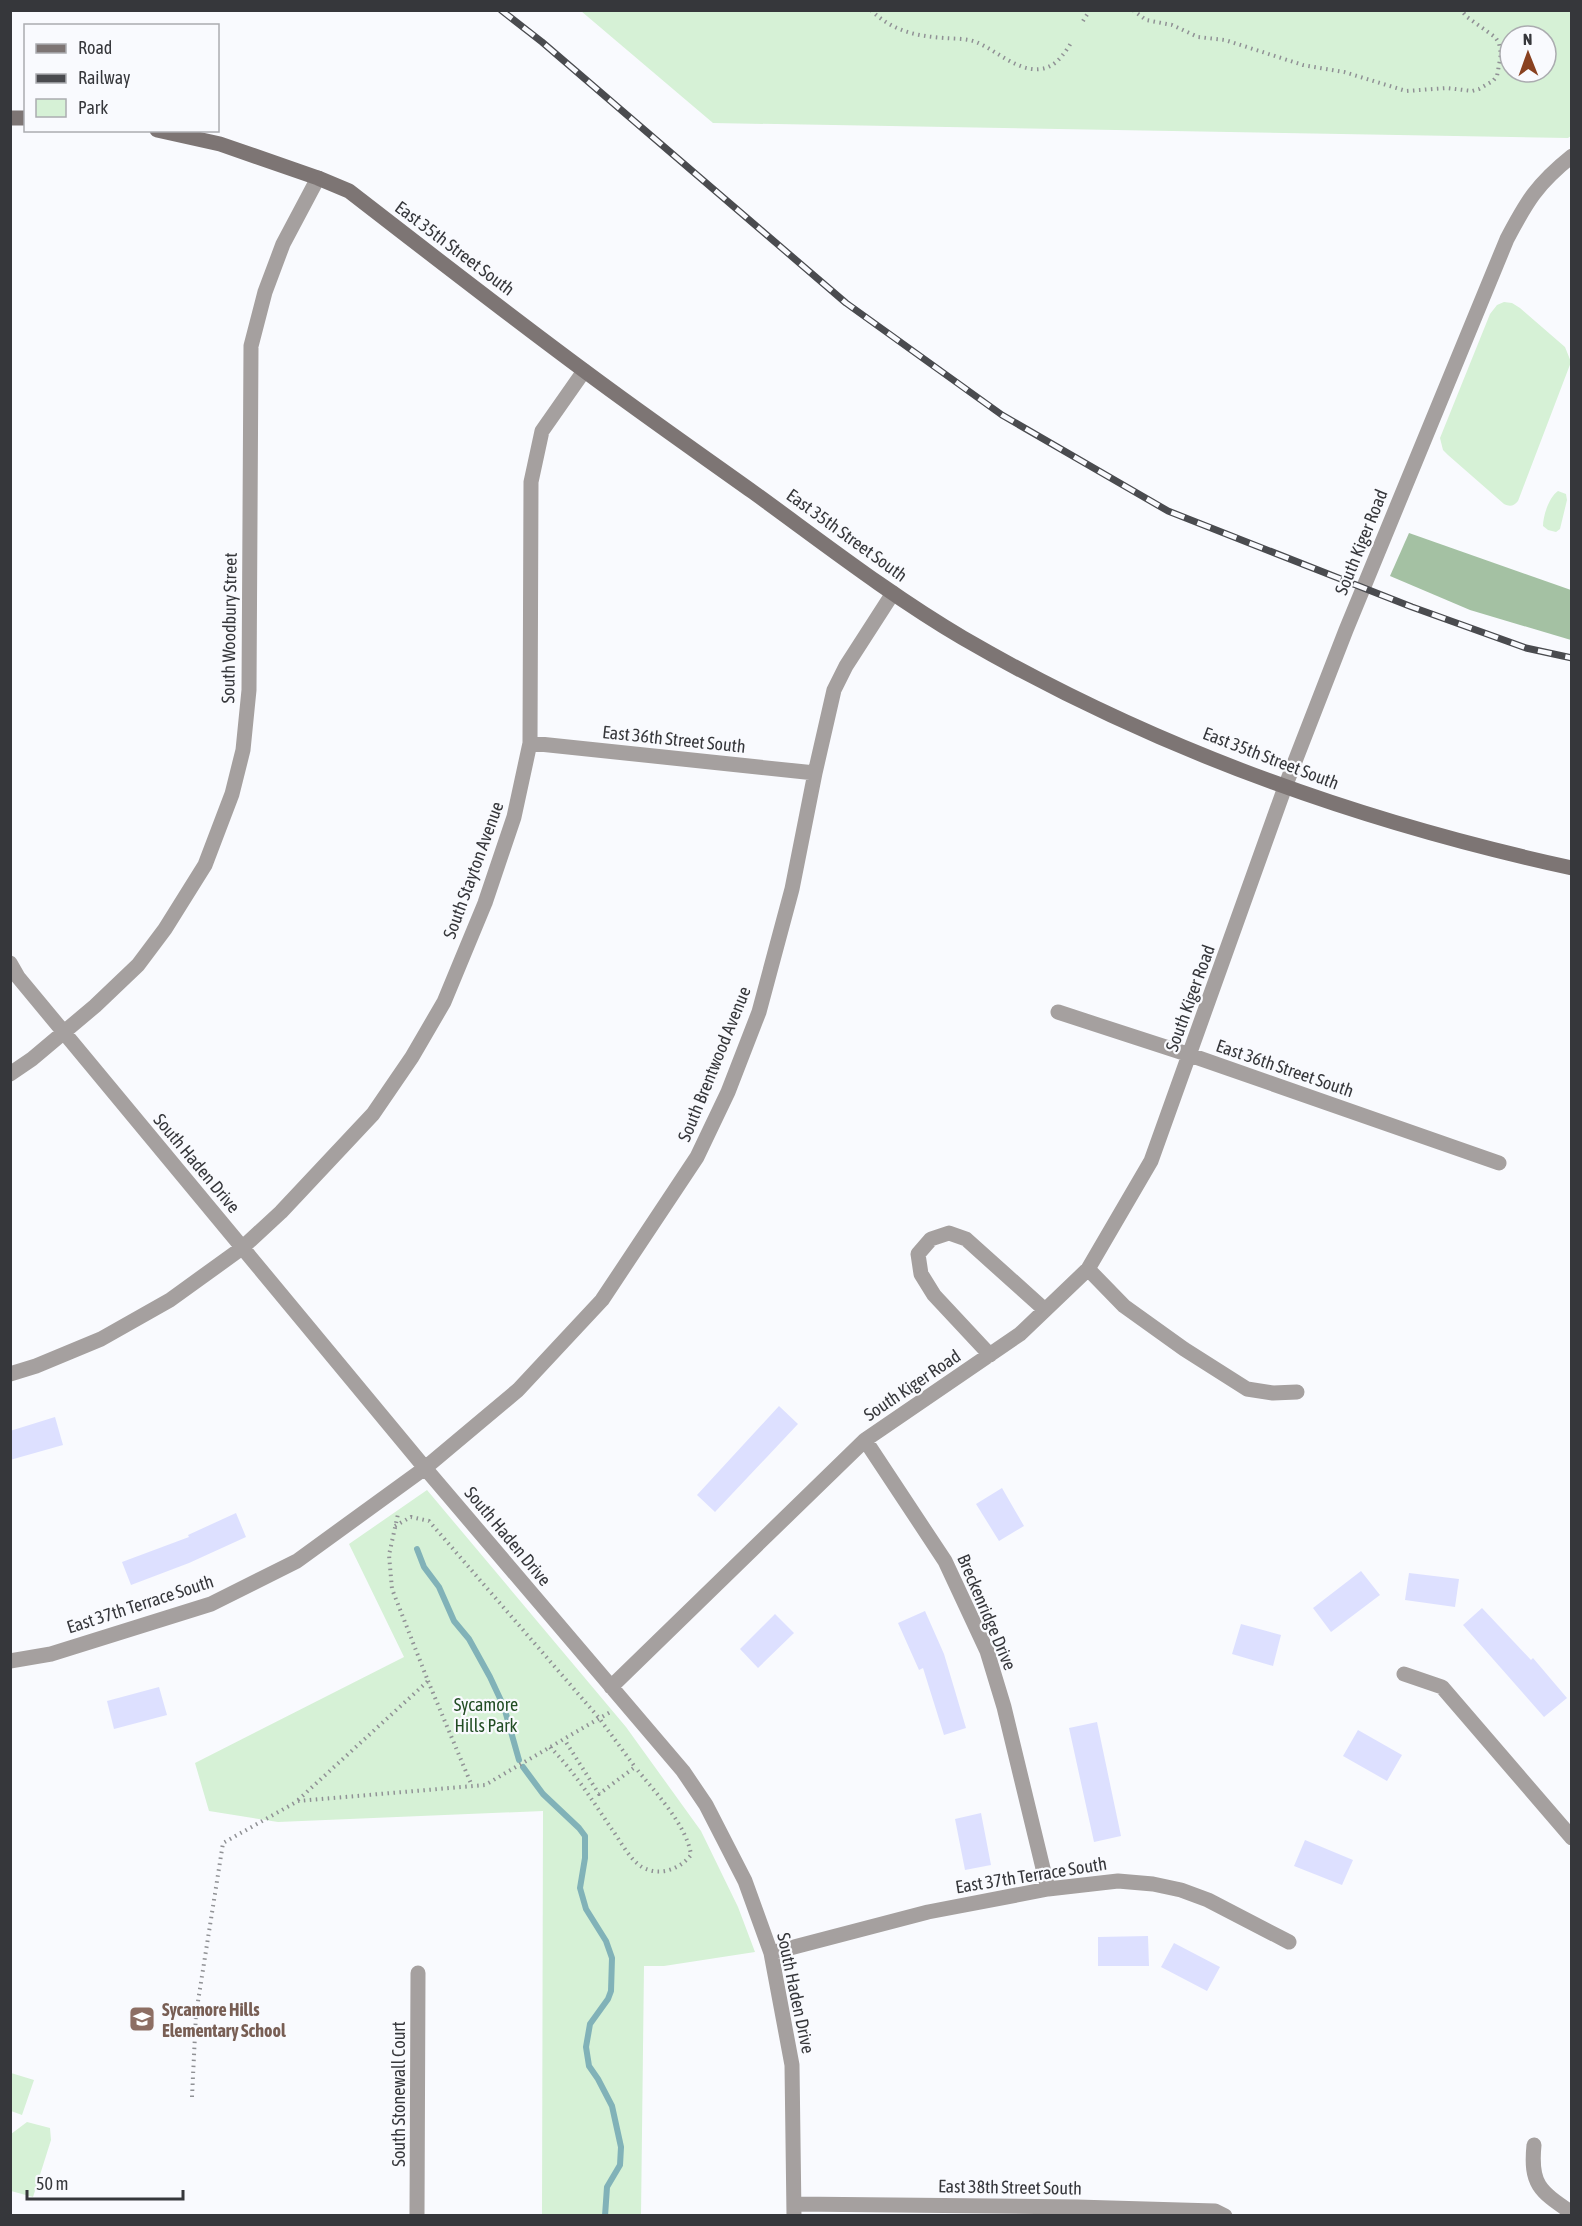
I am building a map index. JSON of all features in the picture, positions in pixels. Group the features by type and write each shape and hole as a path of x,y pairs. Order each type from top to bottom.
{"main road":[{"name":"East 35th Street South","path":"166,132 220,144 349,191 584,371 893,593 962,637 1061,690 1162,737 1285,787 1406,826 1572,868"}],"street":[{"name":"South Kiger Road","path":"611,1687 865,1440 1020,1334 1088,1269 1151,1161 1285,787 1346,630 1507,239 1529,198 1549,174 1572,156"},
{"name":"South Woodbury Street","path":"10,1074 32,1059 95,1006 138,964 165,929 205,865 232,794 243,750 249,690 251,346 265,292 283,244 318,178"},
{"name":"South Stayton Avenue","path":"10,1374 36,1366 101,1339 170,1300 242,1248 281,1212 373,1114 412,1057 444,1002 485,903 514,818 530,743 531,482 542,431 584,371"},
{"name":"South Brentwood Avenue","path":"425,1468 518,1389 602,1300 697,1157 728,1092 759,1012 792,889 834,690 846,666 893,593"},
{"name":"East 36th Street South","path":"530,743 815,773"},
{"name":"South Haden Drive","path":"10,963 18,977 63,1032 425,1468 683,1771 706,1805 745,1881 771,1953 792,2065 794,2210"},
{"name":"East 36th Street South","path":"1058,1012 1190,1055 1499,1163"},
{"path":"990,1355 934,1295 921,1274 918,1254 931,1239 949,1233 966,1239 1045,1310"},
{"path":"1088,1269 1124,1306 1184,1349 1247,1389 1273,1393 1297,1392"},
{"name":"Breckenridge Drive","path":"865,1440 945,1561 987,1651 1004,1707 1048,1889"},
{"name":"East 37th Terrace South","path":"10,1661 51,1654 211,1604 297,1561 425,1468"},
{"path":"1404,1674 1442,1687 1572,1838"},
{"name":"East 37th Terrace South","path":"771,1953 928,1912 1048,1889 1118,1881 1172,1888 1208,1900 1289,1942"},
{"name":"South Stonewall Court","path":"417,2216 418,1974"},
{"path":"1534,2145 1532,2166 1536,2182 1547,2196 1572,2213"},
{"name":"East 38th Street South","path":"794,2210 1100,2207 1215,2211 1225,2216"}],"path":[{"path":"872,10 887,24 902,31 917,35 974,41 1023,67 1042,69 1063,55 1071,43"},
{"path":"1083,21 1090,10"},
{"path":"1133,10 1146,20 1172,25 1198,37 1225,40 1304,65 1344,72 1406,91 1447,88 1473,91 1493,81 1497,76 1501,54 1495,37 1461,10"},
{"path":"398,1514 389,1555 392,1589 472,1786"},
{"path":"395,1526 411,1517 429,1521 599,1718 671,1813 690,1842 691,1855 684,1864 674,1869 658,1872 642,1867 629,1854 574,1774 550,1747"},
{"path":"192,2097 196,2014 223,1843 298,1801 428,1681"},
{"path":"298,1801 485,1785 612,1711"},
{"path":"564,1739 599,1794 636,1767"}],"green space":[{"path":"581,11 1571,11 1571,136 1568,138 713,123"},
{"path":"1504,302 1512,303 1520,308 1565,347 1571,362 1518,501 1510,506 1504,504 1448,455 1443,450 1440,438 1490,314 1497,305"},
{"path":"1558,491 1566,494 1567,500 1560,529 1556,532 1543,526 1547,507"},
{"path":"1409,533 1571,590 1571,640 1470,610 1390,576"},
{"name":"Sycamore Hills Park","path":"427,1490 626,1727 701,1831 738,1907 755,1952 664,1966 644,1966 641,2215 542,2215 543,1811 278,1822 209,1811 195,1763 404,1657 349,1544"},
{"path":"11,2073 34,2080 22,2115 11,2111"},
{"path":"27,2122 50,2128 51,2140 33,2197 11,2191 11,2134"}],"building":[{"path":"779,1406 798,1424 715,1512 697,1495"},
{"path":"55,1417 63,1445 10,1460 10,1431"},
{"path":"1002,1488 1024,1526 999,1541 976,1504"},
{"path":"236,1513 246,1537 189,1563 131,1585 122,1562 189,1537 188,1535"},
{"path":"1361,1571 1380,1595 1331,1632 1313,1608"},
{"path":"1409,1573 1459,1579 1455,1607 1405,1600"},
{"path":"1482,1608 1531,1660 1533,1658 1567,1698 1544,1717 1463,1625"},
{"path":"925,1611 944,1654 966,1728 944,1735 923,1668 919,1670 898,1623"},
{"path":"775,1614 794,1633 758,1668 740,1649"},
{"path":"1241,1624 1281,1635 1273,1666 1232,1654"},
{"path":"159,1687 167,1715 114,1729 107,1701"},
{"path":"1097,1722 1121,1836 1094,1842 1069,1728"},
{"path":"1358,1730 1402,1755 1387,1781 1343,1756"},
{"path":"981,1813 991,1865 965,1870 955,1819"},
{"path":"1305,1840 1353,1860 1342,1885 1294,1866"},
{"path":"1148,1936 1149,1966 1098,1966 1098,1937"},
{"path":"1174,1943 1220,1967 1207,1991 1161,1967"}],"waterway":[{"path":"417,1549 424,1567 439,1587 454,1621 469,1639 490,1677 504,1707 519,1760"},
{"path":"523,1767 543,1794 585,1836 585,1858 580,1888 586,1909 606,1941 612,1958 611,1991 590,2024 586,2047 589,2066 612,2106 621,2147 620,2165 607,2187 605,2216"}],"railway":[{"path":"501,10 542,42 846,303 1002,415 1168,511 1412,607 1526,648 1572,658"}],"place":[{"name":"Sycamore Hills Elementary School","path":"142,2019"}]}
